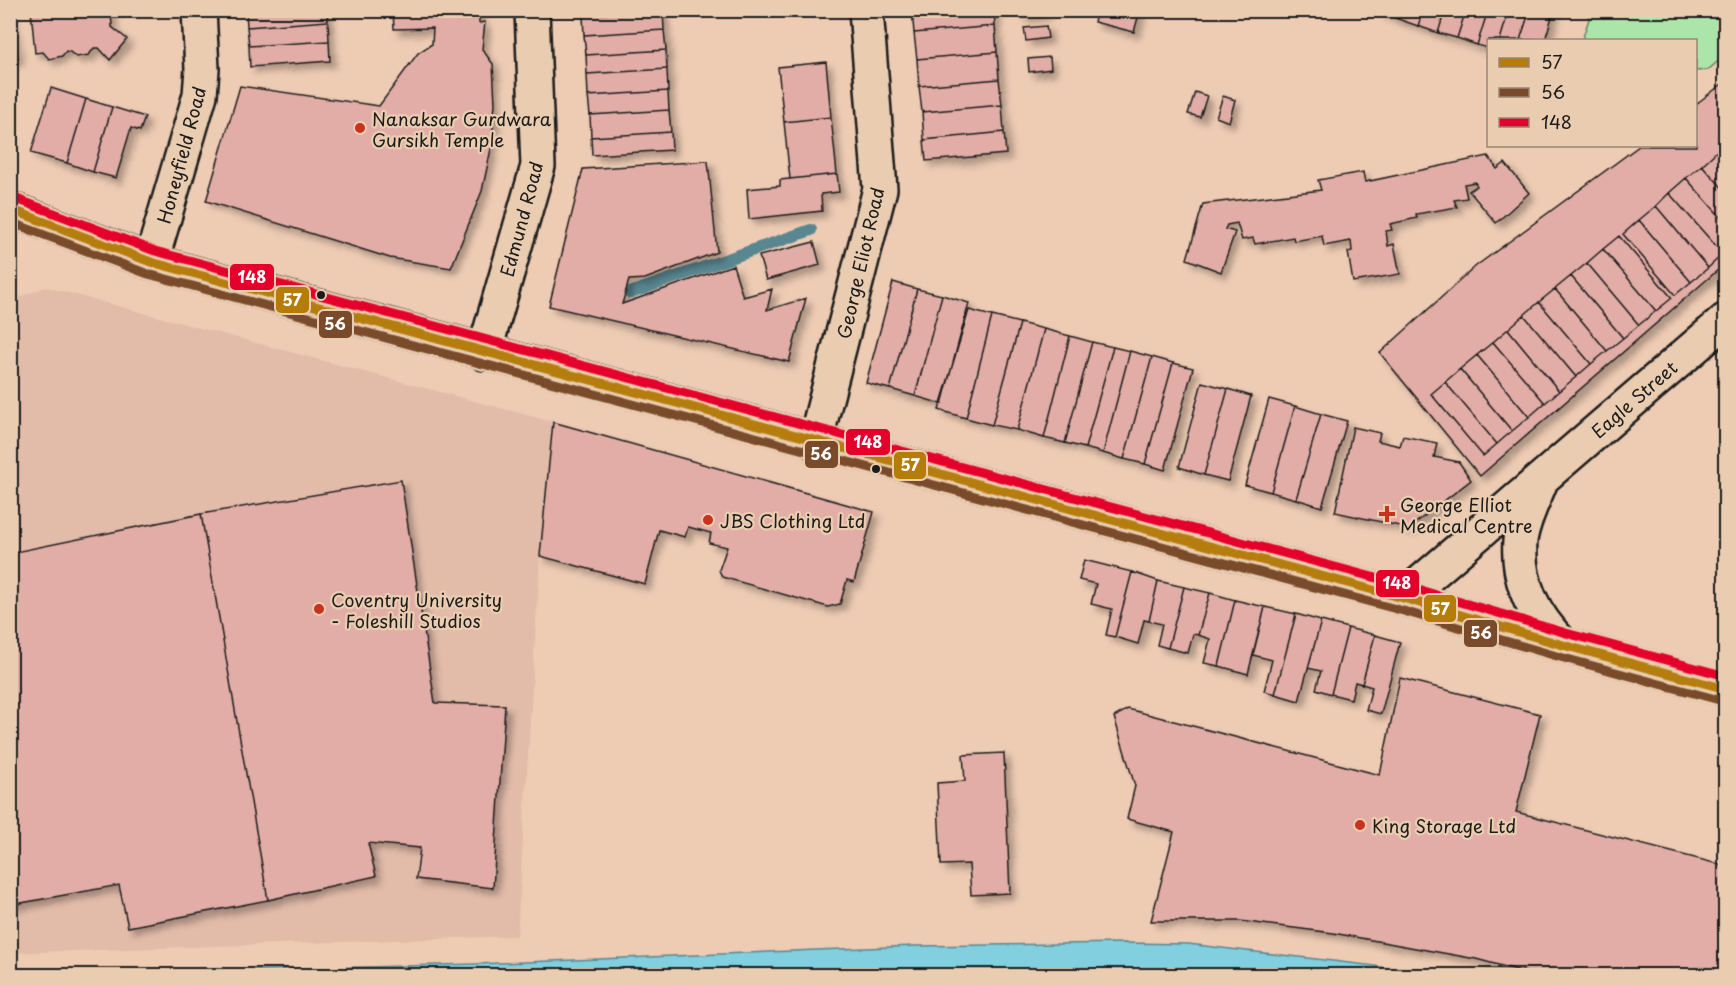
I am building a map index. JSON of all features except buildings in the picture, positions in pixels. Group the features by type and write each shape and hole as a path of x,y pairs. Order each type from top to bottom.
{"main road":[{"name":"Honeyfield Road","path":"151,262 200,95 202,69 200,10"},
{"name":"Edmund Road","path":"484,353 538,166 532,10"},
{"name":"George Eliot Road","path":"815,442 880,189 866,10"},
{"path":"10,209 151,262 1403,598 1563,645 1725,688"},
{"name":"Eagle Street","path":"1403,598 1725,320"},
{"name":"Eagle Street","path":"1542,479 1520,540 1522,579 1532,606 1546,628 1563,645"}],"shaded area":[{"path":"46,287 553,422 540,556 517,936 11,953 10,301"}],"green space":[{"path":"1586,11 1725,11 1725,55 1708,70 1697,71 1697,39 1582,39 1590,16 1585,14"}],"water":[{"path":"1188,944 1375,966 1423,975 69,975 476,964 915,946"}],"waterway":[{"path":"630,293 811,230"}],"transit line":[{"name":"148","path":"14,198 155,251 1406,586 1566,633 1726,676"},
{"name":"57","path":"10,209 151,262 1403,598 1563,645 1726,689"},
{"name":"56","path":"10,222 148,274 1400,610 1560,657 1723,701"}],"place":[{"name":"Nanaksar Gurdwara Gursikh Temple","path":"360,128"},
{"name":"George Elliot Medical Centre","path":"1387,514"},
{"name":"JBS Clothing Ltd","path":"708,520"},
{"name":"Coventry University - Foleshill Studios","path":"319,609"},
{"name":"King Storage Ltd","path":"1360,825"}]}
